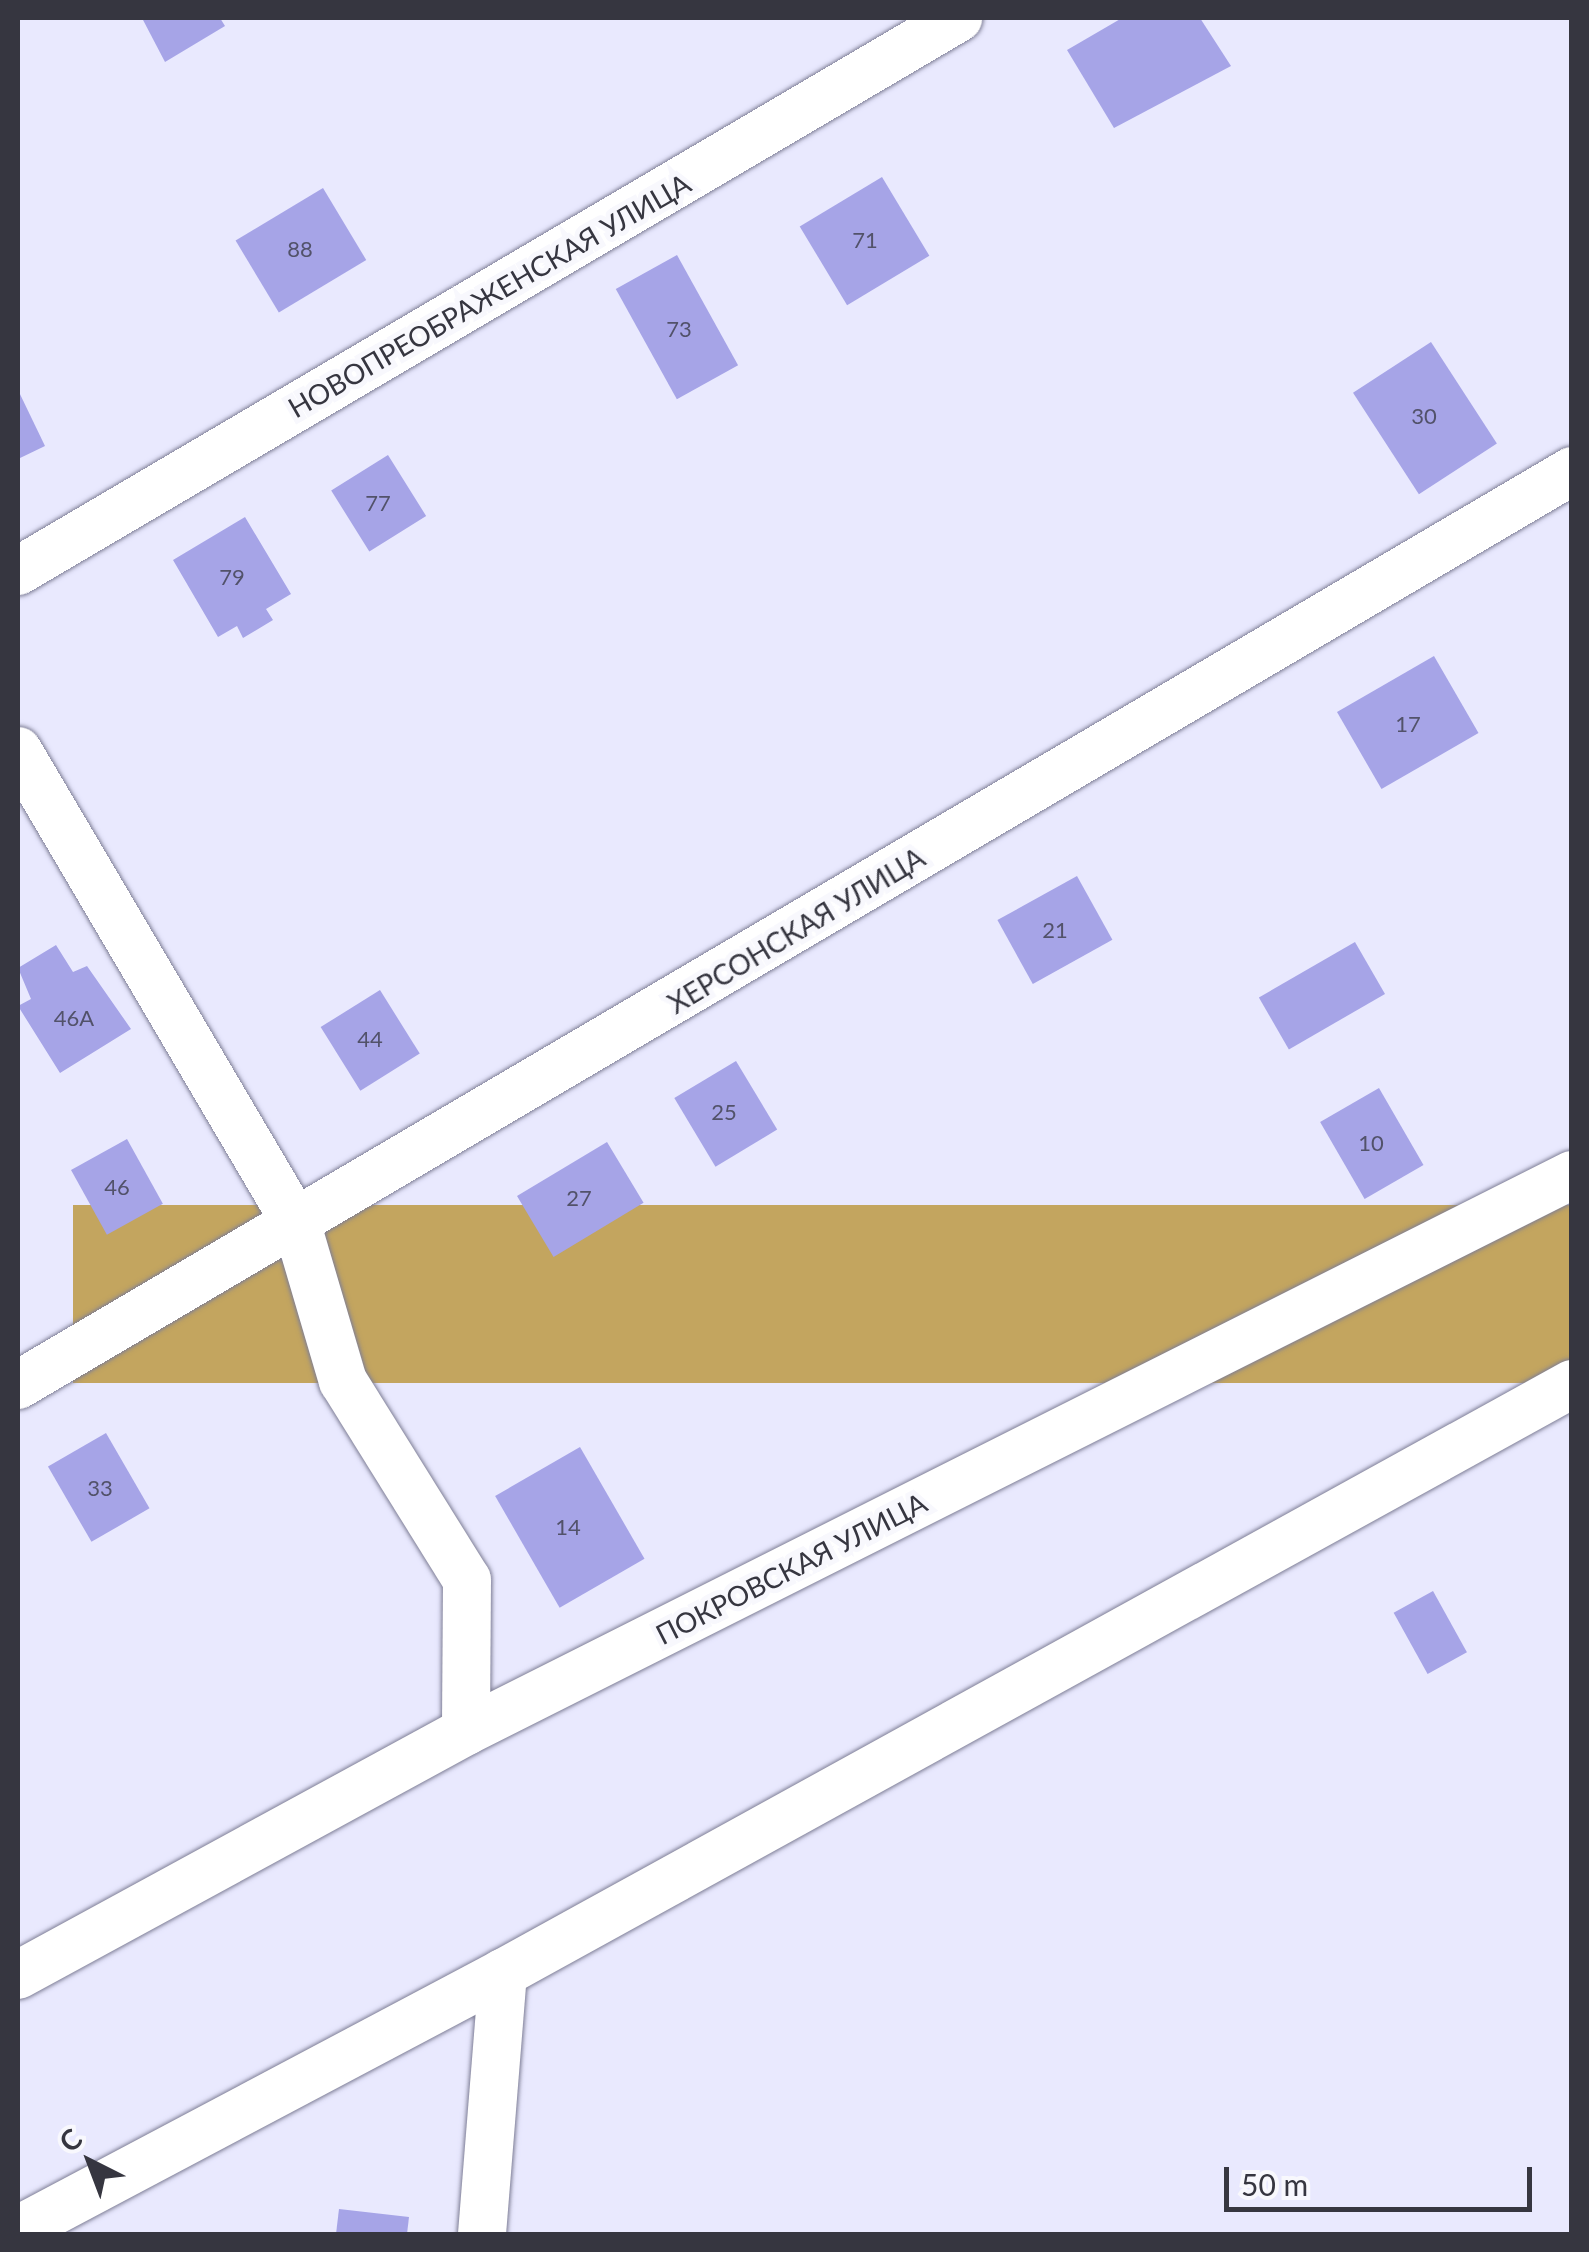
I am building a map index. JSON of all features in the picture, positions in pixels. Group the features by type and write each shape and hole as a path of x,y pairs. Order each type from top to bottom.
{"street":[{"name":"НОВОПРЕОБРАЖЕНСКАЯ УЛИЦА","path":"18,571 958,18"},
{"name":"ХЕРСОНСКАЯ УЛИЦА","path":"18,1385 296,1225 1572,471"},
{"path":"18,751 296,1225 343,1381 467,1580 466,1731"},
{"name":"ПОКРОВСКАЯ УЛИЦА","path":"18,1975 466,1731 1572,1175"},
{"path":"18,2230 503,1973 1572,1384"},
{"path":"482,2234 503,1973"}],"shaded area":[{"path":"73,1205 1571,1205 1571,1383 73,1383"}],"building":[{"path":"142,18 220,18 225,26 165,62"},
{"path":"1122,18 1200,18 1231,66 1114,128 1067,50"},
{"path":"882,177 929,256 847,305 800,226"},
{"path":"323,188 366,260 279,313 236,241"},
{"path":"677,255 738,365 677,399 616,289"},
{"path":"1431,342 1497,443 1419,494 1353,393"},
{"path":"18,390 45,446 18,459"},
{"path":"388,455 426,516 369,552 331,491"},
{"path":"245,517 291,594 266,609 273,620 243,638 237,626 218,637 173,560"},
{"path":"1434,656 1478,733 1382,789 1337,712"},
{"path":"1077,876 1112,940 1033,984 997,920"},
{"path":"1355,942 1385,994 1289,1049 1259,998"},
{"path":"56,945 73,972 87,966 131,1029 60,1073 18,1006 31,999 18,968"},
{"path":"380,990 420,1054 360,1091 321,1027"},
{"path":"736,1061 777,1130 715,1167 674,1098"},
{"path":"1379,1088 1424,1165 1365,1199 1320,1122"},
{"path":"127,1139 163,1204 107,1235 71,1170"},
{"path":"607,1142 644,1203 554,1257 517,1196"},
{"path":"106,1433 150,1508 91,1542 48,1466"},
{"path":"580,1447 644,1559 560,1608 495,1496"},
{"path":"1433,1591 1467,1652 1428,1674 1394,1613"},
{"path":"339,2209 409,2217 407,2234 336,2234"}]}
